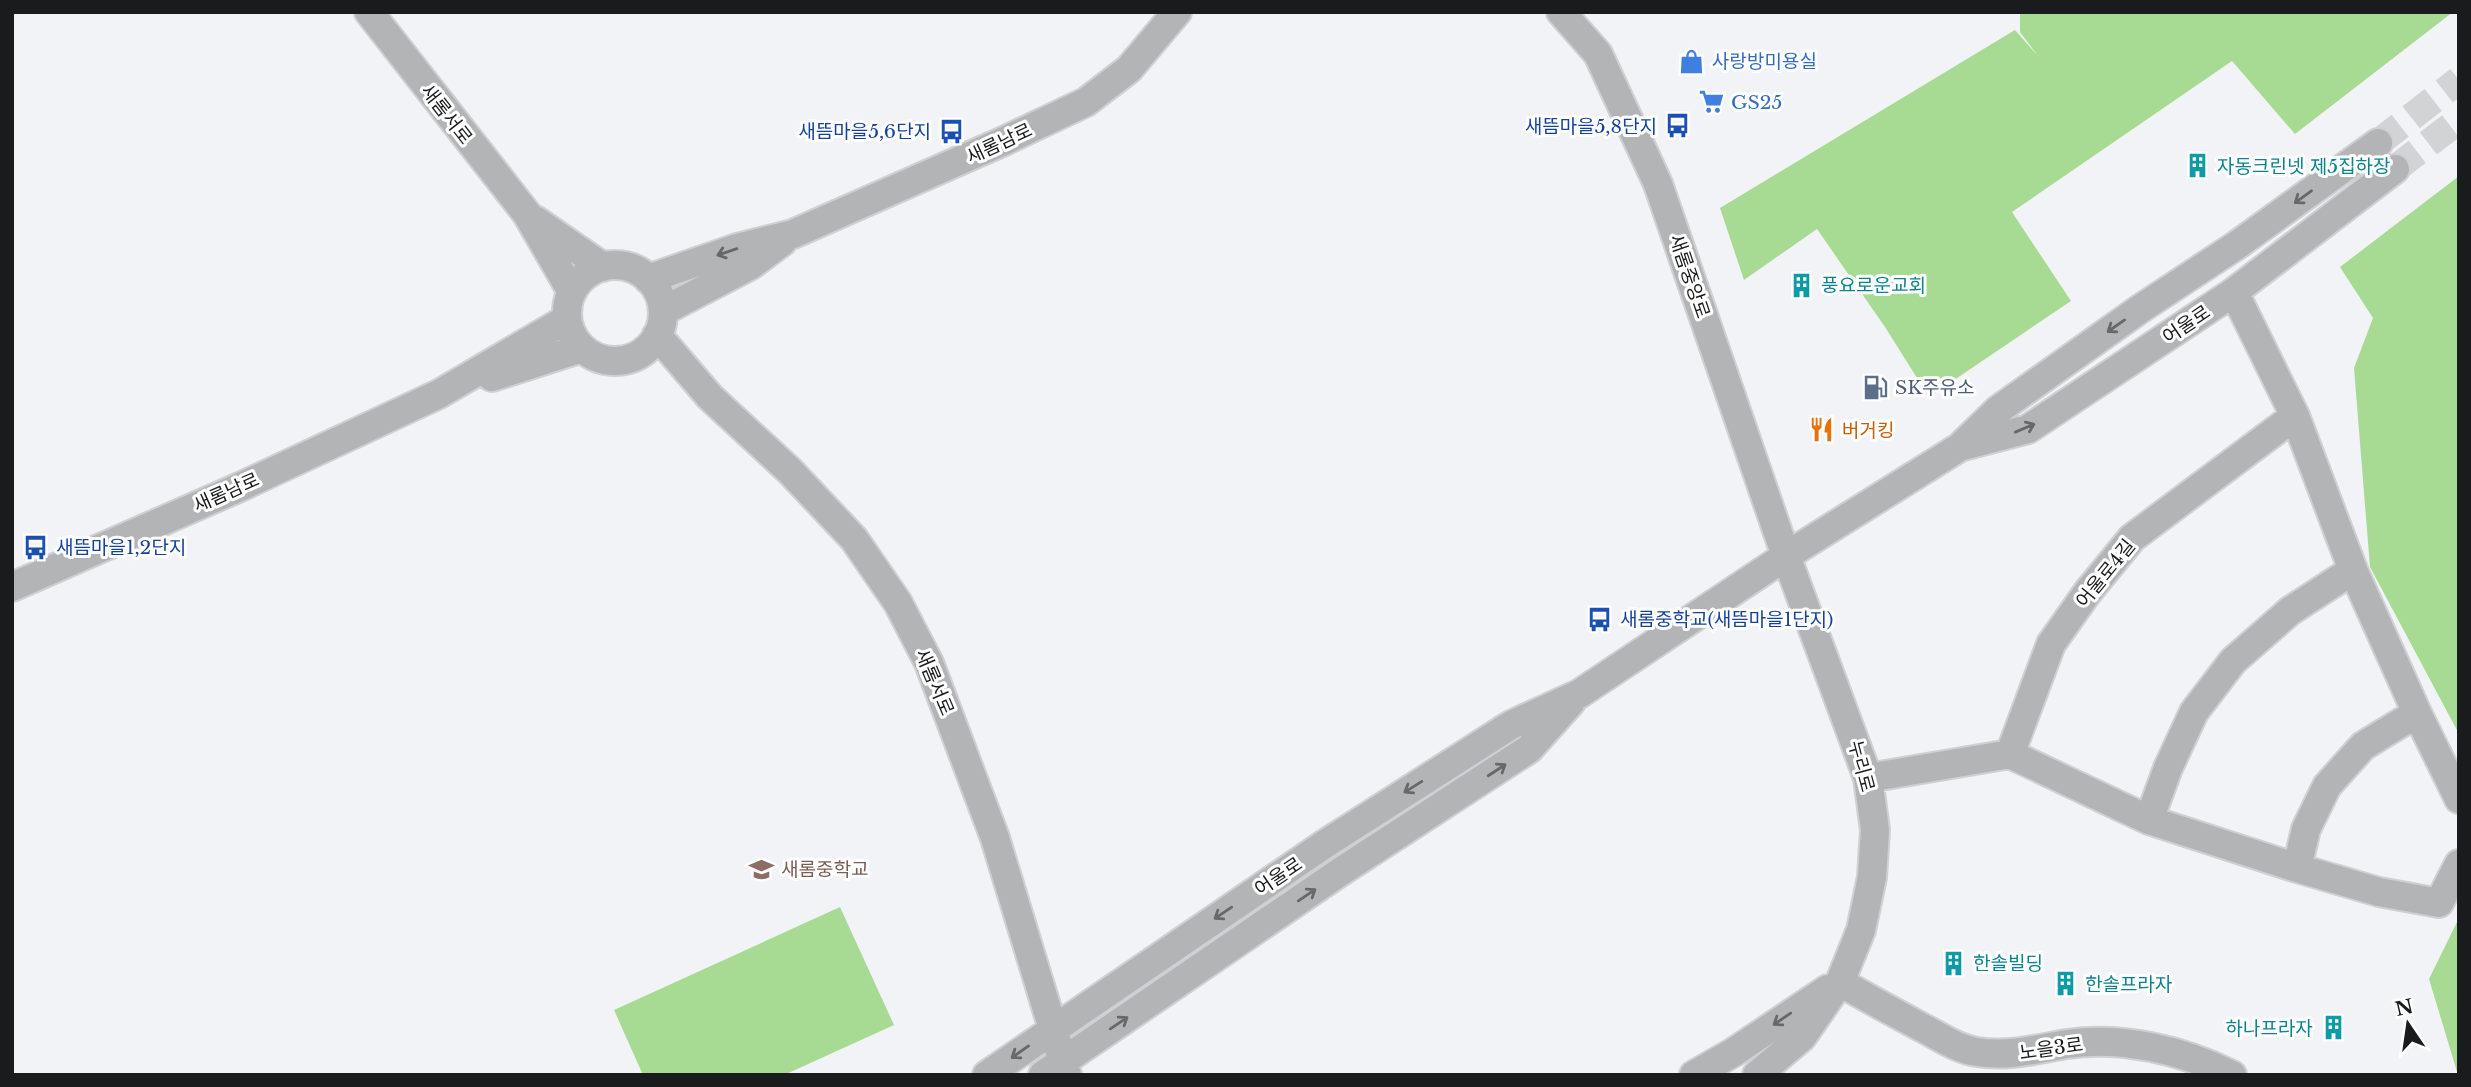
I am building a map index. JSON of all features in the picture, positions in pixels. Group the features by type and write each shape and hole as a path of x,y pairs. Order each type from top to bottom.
{"street":[{"name":"새롬서로","path":"369,12 527,215"},
{"name":"새롬남로","path":"648,279 737,248 793,234 1086,102 1129,69 1177,12"},
{"name":"새롬중앙로","path":"1561,12 1598,54 1658,184 1786,556"},
{"name":"어울로","path":"988,1075 1325,844 1511,725 1579,694 1786,556 1960,447 1998,410 2140,309 2237,245 2378,143"},
{"name":"어울로","path":"1960,447 2028,429 2234,292 2395,169"},
{"path":"527,215 603,267"},
{"path":"527,215 569,306 572,335 582,348 607,361 622,361 636,356 648,347 660,323"},
{"name":"새롬남로","path":"660,323 751,265 793,234"},
{"path":"569,306 580,281 603,267 627,268 648,279 655,288 660,323 710,397"},
{"path":"2234,292 2295,415 2353,570 2459,799"},
{"name":"새롬남로","path":"439,394 569,306"},
{"name":"새롬남로","path":"12,587 439,394 582,348"},
{"path":"636,356 710,397"},
{"name":"새롬서로","path":"710,397 790,471 853,539 898,603 929,663 995,838 1052,1030 1057,1070"},
{"name":"어울로4길","path":"2010,754 2051,643 2132,538 2295,415"},
{"name":"누리로","path":"1757,1075 1802,1037 1840,982 1861,930 1872,877 1875,830 1868,778 1786,556"},
{"path":"2149,820 2193,712 2234,661 2290,611 2353,570"},
{"name":"어울로","path":"1057,1070 1340,872 1529,749 1579,694"},
{"path":"2297,868 2306,829 2327,786 2363,746 2417,713"},
{"path":"1868,778 2010,754 2149,820 2379,892 2439,903 2459,864"},
{"path":"1694,1075 1840,982"},
{"name":"노을3로","path":"1840,982 1948,1041 1977,1052 2025,1053 2067,1044 2137,1043 2216,1066 2232,1075"}],"green space":[{"path":"2020,12 2453,12 2295,134 2232,61 2012,212 2071,301 1929,397 1885,327 1817,229 1744,280 1720,208 2015,30 2038,56 2020,32"},
{"path":"2459,176 2459,734 2370,567 2354,368 2373,318 2340,267"},
{"path":"840,907 894,1025 784,1075 643,1075 614,1010"},
{"path":"2459,918 2459,1075 2458,1075 2429,979"}],"tunnel":[{"path":"2378,143 2459,80"},
{"path":"2395,169 2459,120"}],"place":[{"name":"사랑방미용실","path":"1692,61"},
{"name":"GS25","path":"1711,102"},
{"name":"새뜸마을5,8단지","path":"1677,126"},
{"name":"새뜸마을5,6단지","path":"951,131"},
{"name":"자동크린넷 제5집하장","path":"2197,166"},
{"name":"풍요로운교회","path":"1801,285"},
{"name":"SK주유소","path":"1875,387"},
{"name":"버거킹","path":"1822,430"},
{"name":"새뜸마을1,2단지","path":"36,547"},
{"name":"새롬중학교(새뜸마을1단지)","path":"1600,619"},
{"name":"새롬중학교","path":"761,869"},
{"name":"한솔빌딩","path":"1953,963"},
{"name":"한솔프라자","path":"2065,984"},
{"name":"하나프라자","path":"2333,1028"}]}
